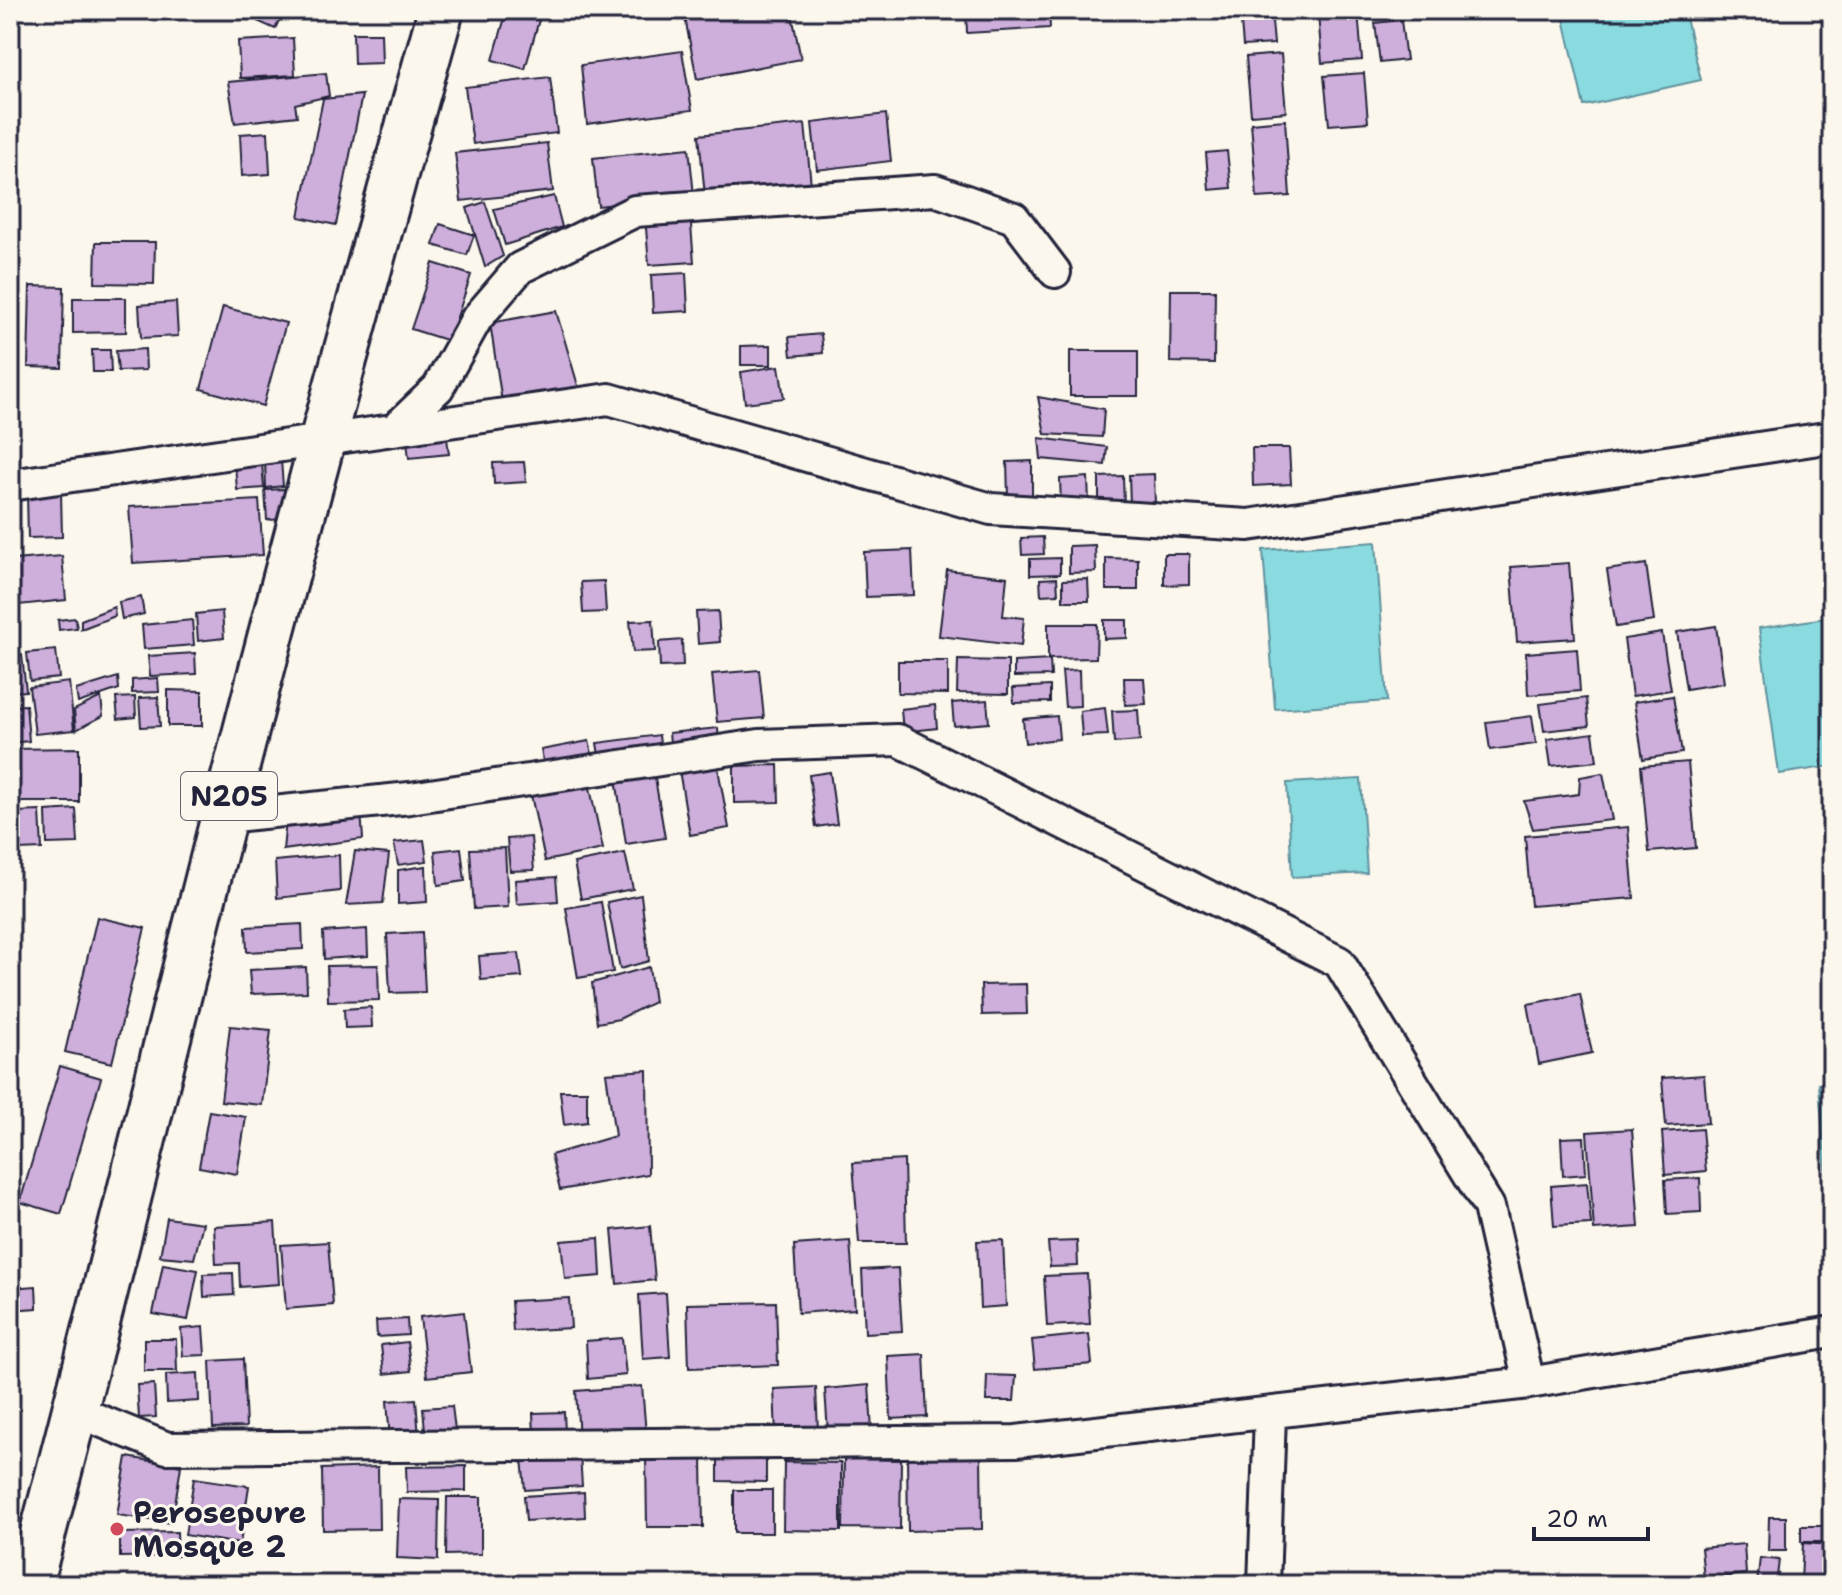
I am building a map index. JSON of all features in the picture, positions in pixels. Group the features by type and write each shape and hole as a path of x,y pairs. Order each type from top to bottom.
{"highway":[{"name":"N205","path":"29,1585 76,1411 224,817 441,10"}],"street":[{"path":"395,429 438,388 477,318 520,268 635,211 935,190 1014,218 1055,272"},
{"path":"10,485 609,399 991,509 1248,525 1832,437"},
{"path":"224,817 410,798 759,745 898,740 1339,962 1489,1207 1529,1383"},
{"path":"76,1411 167,1448 1016,1441 1270,1415 1529,1383 1832,1332"},
{"path":"1264,1585 1270,1415"}],"water":[{"path":"1562,10 1684,10 1701,80 1584,106"},
{"path":"1376,542 1387,701 1275,709 1263,550"},
{"path":"1832,617 1832,766 1779,774 1759,628"},
{"path":"1361,779 1367,873 1292,877 1287,783"},
{"path":"1832,1083 1832,1259 1819,1084"}],"building":[{"path":"244,10 284,10 275,29 242,14"},
{"path":"507,10 539,20 525,69 493,60"},
{"path":"725,10 791,10 801,59 697,79 685,18"},
{"path":"879,10 940,10 879,17"},
{"path":"966,10 1049,10 1050,28 967,33"},
{"path":"1240,10 1271,10 1274,44 1243,46"},
{"path":"1358,11 1362,60 1322,63 1318,14"},
{"path":"1401,20 1406,60 1380,63 1375,23"},
{"path":"353,33 381,33 382,63 354,64"},
{"path":"293,38 295,75 240,78 238,41"},
{"path":"682,51 692,110 587,124 581,65"},
{"path":"1281,54 1286,112 1251,115 1246,57"},
{"path":"326,73 329,96 295,104 297,116 235,123 228,82"},
{"path":"1364,73 1368,122 1329,125 1324,76"},
{"path":"550,77 557,133 473,144 465,87"},
{"path":"362,95 336,225 299,217 323,99"},
{"path":"886,114 891,161 817,170 812,123"},
{"path":"1285,120 1290,196 1257,198 1251,123"},
{"path":"805,124 811,185 705,196 699,135"},
{"path":"268,132 270,174 242,176 240,134"},
{"path":"547,143 553,191 461,201 455,153"},
{"path":"689,148 694,195 598,206 593,158"},
{"path":"1227,151 1231,188 1209,190 1206,153"},
{"path":"554,196 562,227 505,245 494,209"},
{"path":"485,202 503,256 485,267 467,208"},
{"path":"690,213 694,262 649,265 645,216"},
{"path":"440,224 474,235 467,255 433,245"},
{"path":"96,242 155,242 154,284 95,283"},
{"path":"433,263 471,275 449,341 411,329"},
{"path":"686,273 688,311 653,313 651,275"},
{"path":"30,286 64,287 62,368 28,367"},
{"path":"1171,290 1215,290 1214,363 1170,362"},
{"path":"73,298 126,298 126,332 73,333"},
{"path":"176,302 178,336 141,338 139,305"},
{"path":"223,307 286,323 263,406 201,389"},
{"path":"556,311 579,389 502,402 490,323"},
{"path":"821,334 823,353 791,356 789,337"},
{"path":"771,345 771,365 741,365 741,346"},
{"path":"145,349 146,370 118,371 116,351"},
{"path":"92,350 110,350 111,372 93,372"},
{"path":"1070,351 1138,351 1138,396 1070,396"},
{"path":"779,366 784,398 745,403 741,372"},
{"path":"1038,397 1104,409 1102,437 1045,434"},
{"path":"446,429 449,454 409,458 406,433"},
{"path":"1039,438 1107,447 1105,465 1041,459"},
{"path":"1252,448 1289,448 1291,484 1253,486"},
{"path":"281,460 283,486 266,488 265,461"},
{"path":"1032,461 1032,496 1008,496 1007,462"},
{"path":"524,462 526,482 494,484 493,463"},
{"path":"262,463 264,488 237,490 235,464"},
{"path":"1154,474 1155,504 1130,505 1129,475"},
{"path":"1123,476 1124,506 1099,507 1099,477"},
{"path":"1088,477 1089,503 1061,505 1060,479"},
{"path":"284,489 287,519 267,520 265,490"},
{"path":"61,492 62,537 28,538 27,494"},
{"path":"259,500 263,555 133,563 129,507"},
{"path":"1043,537 1044,554 1022,555 1021,538"},
{"path":"1095,545 1096,572 1069,573 1069,546"},
{"path":"912,550 914,595 866,597 864,552"},
{"path":"1164,554 1189,554 1189,584 1164,585"},
{"path":"62,556 66,600 19,605 14,560"},
{"path":"1060,558 1060,574 1030,575 1030,559"},
{"path":"1106,558 1138,559 1138,590 1106,590"},
{"path":"1569,563 1575,638 1517,642 1511,567"},
{"path":"1646,564 1654,621 1616,627 1607,570"},
{"path":"947,570 1007,577 1003,616 1024,618 1021,646 939,636"},
{"path":"1057,578 1058,594 1041,595 1040,579"},
{"path":"1088,579 1089,601 1063,601 1063,580"},
{"path":"604,581 606,612 583,613 581,582"},
{"path":"141,597 144,614 122,619 119,602"},
{"path":"114,607 115,616 81,629 81,620"},
{"path":"222,611 224,638 198,641 196,614"},
{"path":"718,611 720,642 698,644 696,612"},
{"path":"75,618 77,628 59,630 58,620"},
{"path":"192,620 194,645 144,649 142,625"},
{"path":"653,620 655,651 633,652 630,621"},
{"path":"1104,620 1127,620 1127,638 1104,639"},
{"path":"1048,624 1097,624 1096,658 1048,659"},
{"path":"1716,626 1724,683 1686,689 1677,632"},
{"path":"1662,633 1671,690 1632,696 1624,639"},
{"path":"682,640 683,666 660,667 659,642"},
{"path":"1577,649 1580,691 1528,695 1526,653"},
{"path":"56,650 59,678 30,681 27,653"},
{"path":"195,653 196,674 150,676 148,656"},
{"path":"22,655 26,691 10,692 10,656"},
{"path":"958,660 1008,661 1008,694 957,693"},
{"path":"1050,660 1051,676 1014,677 1014,662"},
{"path":"898,661 948,661 948,694 898,693"},
{"path":"759,670 764,718 717,722 712,674"},
{"path":"1079,670 1080,706 1065,707 1062,671"},
{"path":"118,677 119,689 78,703 76,690"},
{"path":"158,678 159,692 132,693 132,680"},
{"path":"1124,678 1144,678 1146,704 1125,705"},
{"path":"69,682 74,730 35,734 29,687"},
{"path":"1050,686 1050,702 1014,703 1013,688"},
{"path":"168,690 202,691 202,726 168,726"},
{"path":"1673,696 1682,753 1643,759 1634,702"},
{"path":"101,697 103,716 76,730 74,710"},
{"path":"135,697 136,717 118,719 116,698"},
{"path":"158,697 160,726 141,727 139,698"},
{"path":"1586,698 1589,726 1544,731 1540,704"},
{"path":"987,700 989,723 954,726 952,703"},
{"path":"26,705 29,741 10,743 10,706"},
{"path":"935,705 937,728 903,732 901,709"},
{"path":"1105,708 1108,735 1082,736 1080,711"},
{"path":"1138,710 1140,741 1114,743 1112,711"},
{"path":"1057,716 1059,739 1025,743 1023,719"},
{"path":"1532,716 1536,744 1490,750 1486,722"},
{"path":"718,728 719,745 671,751 669,733"},
{"path":"1593,733 1597,761 1551,766 1547,739"},
{"path":"659,735 661,753 600,761 597,743"},
{"path":"589,741 594,762 546,772 541,750"},
{"path":"79,748 79,802 10,802 10,749"},
{"path":"1688,762 1696,848 1649,852 1641,766"},
{"path":"717,763 729,828 690,835 679,770"},
{"path":"778,765 779,802 734,803 734,766"},
{"path":"654,772 665,838 626,844 616,779"},
{"path":"830,772 837,824 816,827 809,775"},
{"path":"1603,773 1612,820 1533,829 1524,801 1579,794 1580,777"},
{"path":"589,783 603,849 545,861 531,795"},
{"path":"76,809 78,843 47,844 46,811"},
{"path":"40,811 42,849 19,850 17,812"},
{"path":"361,811 363,839 283,850 286,820"},
{"path":"1628,827 1634,898 1531,906 1525,836"},
{"path":"531,837 534,870 510,871 507,839"},
{"path":"424,840 427,861 398,865 394,843"},
{"path":"461,848 465,881 438,885 435,851"},
{"path":"505,848 508,907 474,909 470,849"},
{"path":"355,851 389,854 383,903 346,905"},
{"path":"625,853 633,889 581,899 574,863"},
{"path":"339,855 340,891 277,898 275,861"},
{"path":"426,866 427,902 398,904 398,870"},
{"path":"556,877 558,901 517,904 515,880"},
{"path":"641,895 649,961 620,969 607,902"},
{"path":"601,902 613,972 578,978 566,908"},
{"path":"97,917 145,928 112,1063 65,1052"},
{"path":"302,924 303,949 247,952 246,927"},
{"path":"367,929 368,956 324,959 323,932"},
{"path":"422,932 425,992 390,993 387,934"},
{"path":"519,953 522,977 481,980 479,956"},
{"path":"378,965 379,1000 328,1001 327,966"},
{"path":"306,967 307,992 251,994 249,970"},
{"path":"649,967 654,1002 619,1019 597,1023 592,983"},
{"path":"1026,984 1027,1014 982,1015 981,985"},
{"path":"1580,994 1592,1053 1539,1064 1528,1004"},
{"path":"371,1007 372,1027 345,1028 344,1009"},
{"path":"230,1026 271,1030 262,1105 221,1101"},
{"path":"60,1066 101,1078 61,1214 20,1202"},
{"path":"647,1070 648,1174 560,1190 551,1155 615,1136 606,1073"},
{"path":"1704,1075 1708,1123 1666,1126 1662,1078"},
{"path":"560,1091 587,1091 587,1122 564,1125"},
{"path":"209,1111 246,1117 237,1174 199,1167"},
{"path":"1632,1129 1639,1227 1594,1230 1587,1132"},
{"path":"1702,1129 1706,1171 1665,1175 1662,1132"},
{"path":"1584,1137 1586,1174 1563,1176 1561,1138"},
{"path":"904,1160 906,1243 859,1243 853,1163"},
{"path":"1700,1178 1701,1212 1667,1214 1665,1180"},
{"path":"1587,1183 1591,1224 1554,1226 1551,1186"},
{"path":"167,1218 203,1223 194,1259 160,1256"},
{"path":"275,1222 279,1284 240,1287 239,1263 216,1264 214,1226"},
{"path":"650,1226 655,1280 617,1284 612,1230"},
{"path":"599,1238 601,1276 565,1279 561,1241"},
{"path":"1003,1240 1006,1306 980,1308 977,1241"},
{"path":"850,1241 855,1309 798,1313 794,1245"},
{"path":"1077,1241 1078,1266 1050,1267 1048,1242"},
{"path":"328,1242 333,1305 286,1309 281,1245"},
{"path":"163,1264 198,1270 188,1320 153,1314"},
{"path":"898,1268 902,1331 865,1333 862,1270"},
{"path":"233,1273 234,1295 204,1297 203,1274"},
{"path":"1087,1274 1090,1324 1047,1326 1044,1276"},
{"path":"36,1286 37,1308 10,1310 10,1288"},
{"path":"666,1293 670,1357 643,1359 639,1295"},
{"path":"569,1298 571,1328 513,1331 511,1301"},
{"path":"776,1302 778,1365 689,1368 687,1304"},
{"path":"464,1312 471,1372 427,1377 420,1317"},
{"path":"407,1319 408,1335 377,1337 376,1321"},
{"path":"203,1327 205,1355 183,1356 181,1329"},
{"path":"1089,1334 1092,1364 1035,1369 1032,1340"},
{"path":"622,1338 626,1375 588,1379 586,1341"},
{"path":"144,1339 176,1339 177,1371 144,1371"},
{"path":"407,1342 411,1371 384,1374 381,1345"},
{"path":"924,1354 927,1417 891,1419 888,1356"},
{"path":"243,1359 246,1427 213,1428 210,1361"},
{"path":"198,1373 199,1401 167,1403 166,1375"},
{"path":"987,1375 1016,1376 1014,1401 986,1401"},
{"path":"154,1384 156,1417 139,1418 137,1385"},
{"path":"869,1385 872,1430 828,1433 825,1389"},
{"path":"642,1386 646,1434 579,1439 576,1391"},
{"path":"816,1387 818,1431 776,1434 774,1389"},
{"path":"416,1399 419,1438 390,1440 387,1401"},
{"path":"452,1406 456,1438 426,1441 423,1408"},
{"path":"564,1412 565,1432 534,1434 533,1413"},
{"path":"718,1451 766,1451 766,1482 718,1481"},
{"path":"580,1454 582,1486 525,1490 522,1458"},
{"path":"646,1455 702,1455 703,1527 647,1527"},
{"path":"981,1456 982,1529 908,1531 907,1457"},
{"path":"127,1457 181,1466 172,1523 117,1515"},
{"path":"844,1459 901,1460 900,1529 843,1528"},
{"path":"784,1462 841,1463 841,1531 783,1530"},
{"path":"466,1466 466,1491 407,1492 406,1467"},
{"path":"378,1467 379,1529 323,1530 322,1469"},
{"path":"194,1478 249,1486 240,1544 185,1535"},
{"path":"734,1490 772,1490 772,1533 734,1533"},
{"path":"584,1492 585,1517 526,1521 524,1496"},
{"path":"447,1497 481,1497 481,1554 446,1555"},
{"path":"399,1499 439,1500 438,1560 397,1558"},
{"path":"1769,1517 1786,1517 1786,1551 1768,1551"},
{"path":"1801,1526 1832,1526 1832,1542 1801,1542"},
{"path":"177,1532 178,1556 120,1557 120,1533"},
{"path":"1803,1543 1832,1545 1832,1583 1801,1581"},
{"path":"1744,1544 1746,1574 1704,1579 1701,1548"},
{"path":"1760,1558 1779,1560 1776,1585 1720,1585 1721,1578 1757,1583"}],"place":[{"name":"Perosepure Mosque 2","path":"117,1529"}]}
